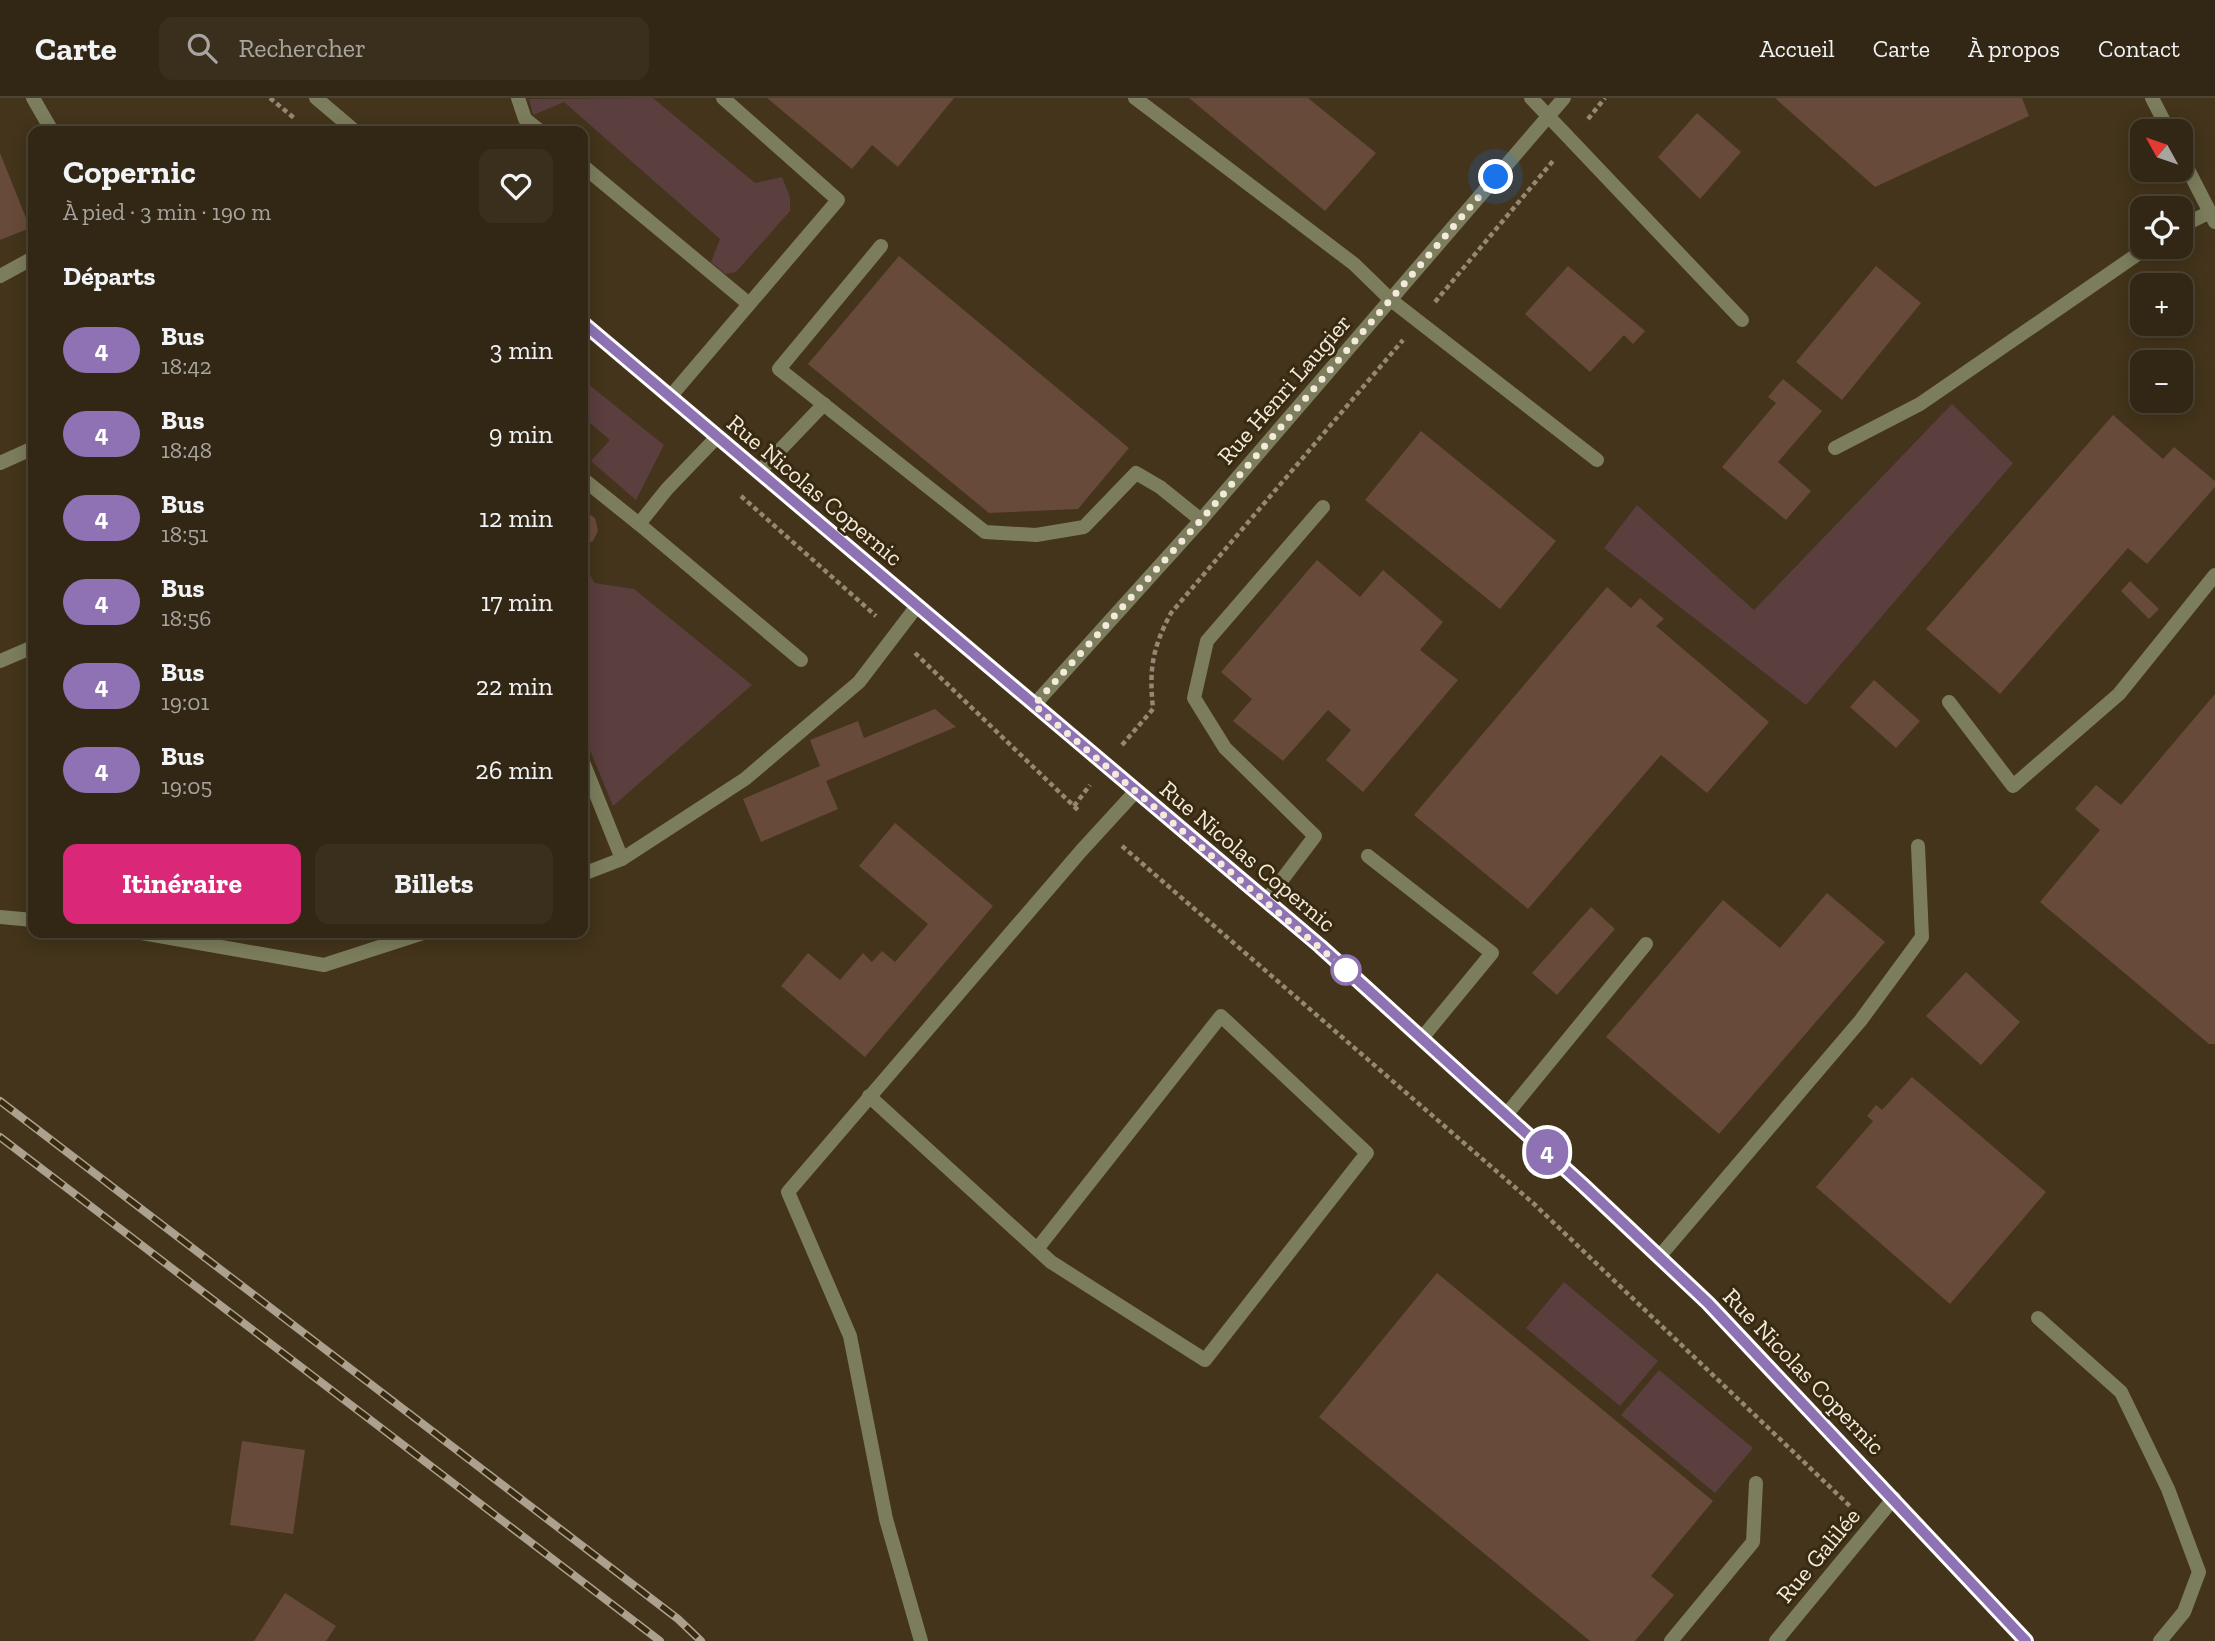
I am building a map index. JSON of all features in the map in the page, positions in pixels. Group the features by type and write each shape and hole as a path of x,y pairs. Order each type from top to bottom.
{"street":[{"path":"33,98 49,126"},
{"path":"316,98 349,126"},
{"path":"518,98 525,118 534,126"},
{"path":"670,397 838,200 723,98"},
{"path":"1135,98 1354,264 1391,300 1597,460"},
{"path":"1531,98 1742,320"},
{"name":"Rue Henri Laugier","path":"1034,705 1201,520 1564,98"},
{"path":"2152,98 2163,119"},
{"path":"588,170 749,304"},
{"path":"2193,180 2212,217 2193,223"},
{"path":"881,246 779,369 985,532 1035,535 1084,527 1136,473 1160,487 1201,520"},
{"path":"1835,448 1920,404 2131,259"},
{"path":"0,276 28,261"},
{"name":"Rue Nicolas Copernic","path":"588,327 1266,901 1422,1038 1708,1303 2026,1641"},
{"path":"759,472 824,404"},
{"path":"639,524 667,489 717,437"},
{"path":"0,463 28,450"},
{"path":"588,483 801,660"},
{"path":"1266,901 1315,836 1225,748 1194,698 1207,641 1323,507"},
{"path":"1949,702 2013,786 2119,694 2215,575"},
{"path":"588,872 622,859 745,779 859,682 917,606"},
{"path":"0,661 28,649"},
{"path":"588,774 622,859"},
{"path":"921,1641 886,1519 850,1336 788,1192 1101,829 1136,792"},
{"path":"1659,1256 1861,1020 1922,937 1918,845"},
{"path":"1368,856 1492,953 1422,1038"},
{"path":"0,917 28,920"},
{"path":"170,938 324,965 408,938"},
{"path":"1506,1115 1646,944"},
{"path":"869,1096 1051,1262 1205,1360 1367,1153 1221,1016 1037,1249"},
{"path":"2038,1318 2121,1392 2168,1489 2199,1572 2183,1612 2160,1641"},
{"path":"1671,1641 1753,1542 1756,1483"},
{"name":"Rue Galilée","path":"1776,1641 1894,1498"}],"path":[{"path":"270,98 300,123"},
{"path":"1427,311 1605,98"},
{"path":"1074,806 1153,709 1150,673 1156,642 1171,612 1410,332"},
{"path":"738,494 897,635 1074,806 1533,1203 1871,1527"}],"shaded area":[{"path":"653,98 755,183 782,177 790,197 790,211 736,272 725,274 711,262 720,239 564,102 533,115 529,99"},
{"path":"588,384 664,445 636,500 591,461 610,440 588,421"},
{"path":"1952,404 2013,463 1806,705 1604,548 1637,505 1754,610"},
{"path":"588,570 594,583 634,589 752,685 613,806 588,745"},
{"path":"1564,1282 1658,1361 1620,1406 1526,1328"},
{"path":"1659,1370 1753,1448 1715,1493 1621,1415"}],"building":[{"path":"767,98 954,98 898,167 872,145 852,169"},
{"path":"1189,98 1308,98 1376,153 1325,211"},
{"path":"1775,98 2022,98 2029,116 1875,187"},
{"path":"1697,113 1741,152 1700,199 1658,157"},
{"path":"0,153 28,229 0,240"},
{"path":"899,256 1129,448 1078,509 989,513 808,364"},
{"path":"1568,266 1645,331 1633,344 1624,335 1590,372 1525,314"},
{"path":"1876,266 1921,303 1842,400 1796,362"},
{"path":"1783,379 1822,411 1778,462 1811,491 1786,520 1722,467 1776,403 1768,397"},
{"path":"2113,415 2163,459 2174,447 2215,481 2215,487 2147,564 2128,548 2000,694 1926,629"},
{"path":"1421,431 1556,541 1500,609 1365,500"},
{"path":"588,513 595,518 598,531 593,541 588,543"},
{"path":"1317,560 1360,597 1383,570 1443,622 1420,650 1458,680 1363,792 1326,760 1351,730 1328,710 1283,761 1233,721 1252,699 1221,672"},
{"path":"2130,581 2159,609 2149,619 2121,591"},
{"path":"1607,587 1631,608 1640,598 1664,619 1656,626 1769,722 1707,793 1661,755 1528,909 1414,815"},
{"path":"1874,680 1920,721 1896,748 1850,707"},
{"path":"2215,694 2215,1044 2209,1044 2040,902 2100,830 2075,809 2096,785 2121,805"},
{"path":"935,709 956,727 826,781 838,809 761,842 743,799 820,766 810,740 858,721 864,738"},
{"path":"895,823 993,906 865,1057 781,986 808,953 840,980 863,953 872,962 882,951 895,962 928,924 859,866"},
{"path":"1827,893 1885,942 1719,1134 1606,1037 1723,900 1780,948"},
{"path":"1591,907 1615,929 1557,995 1532,973"},
{"path":"1966,972 2020,1022 1981,1065 1926,1016"},
{"path":"1912,1077 2046,1192 1950,1304 1816,1187 1873,1121 1867,1116 1876,1105 1882,1110"},
{"path":"1437,1273 1713,1501 1651,1576 1674,1595 1635,1641 1590,1641 1319,1417"},
{"path":"242,1441 305,1450 293,1534 230,1525"},
{"path":"285,1593 336,1626 326,1641 254,1641"}],"railway":[{"path":"0,1101 678,1619 701,1641"},
{"path":"0,1137 660,1641"}],"bus line":[{"name":"4","path":"588,327 1320,946 1583,1185 1708,1303 2026,1641"}],"route":[{"path":"1346,970 1034,705 1201,520 1496,177"}]}
